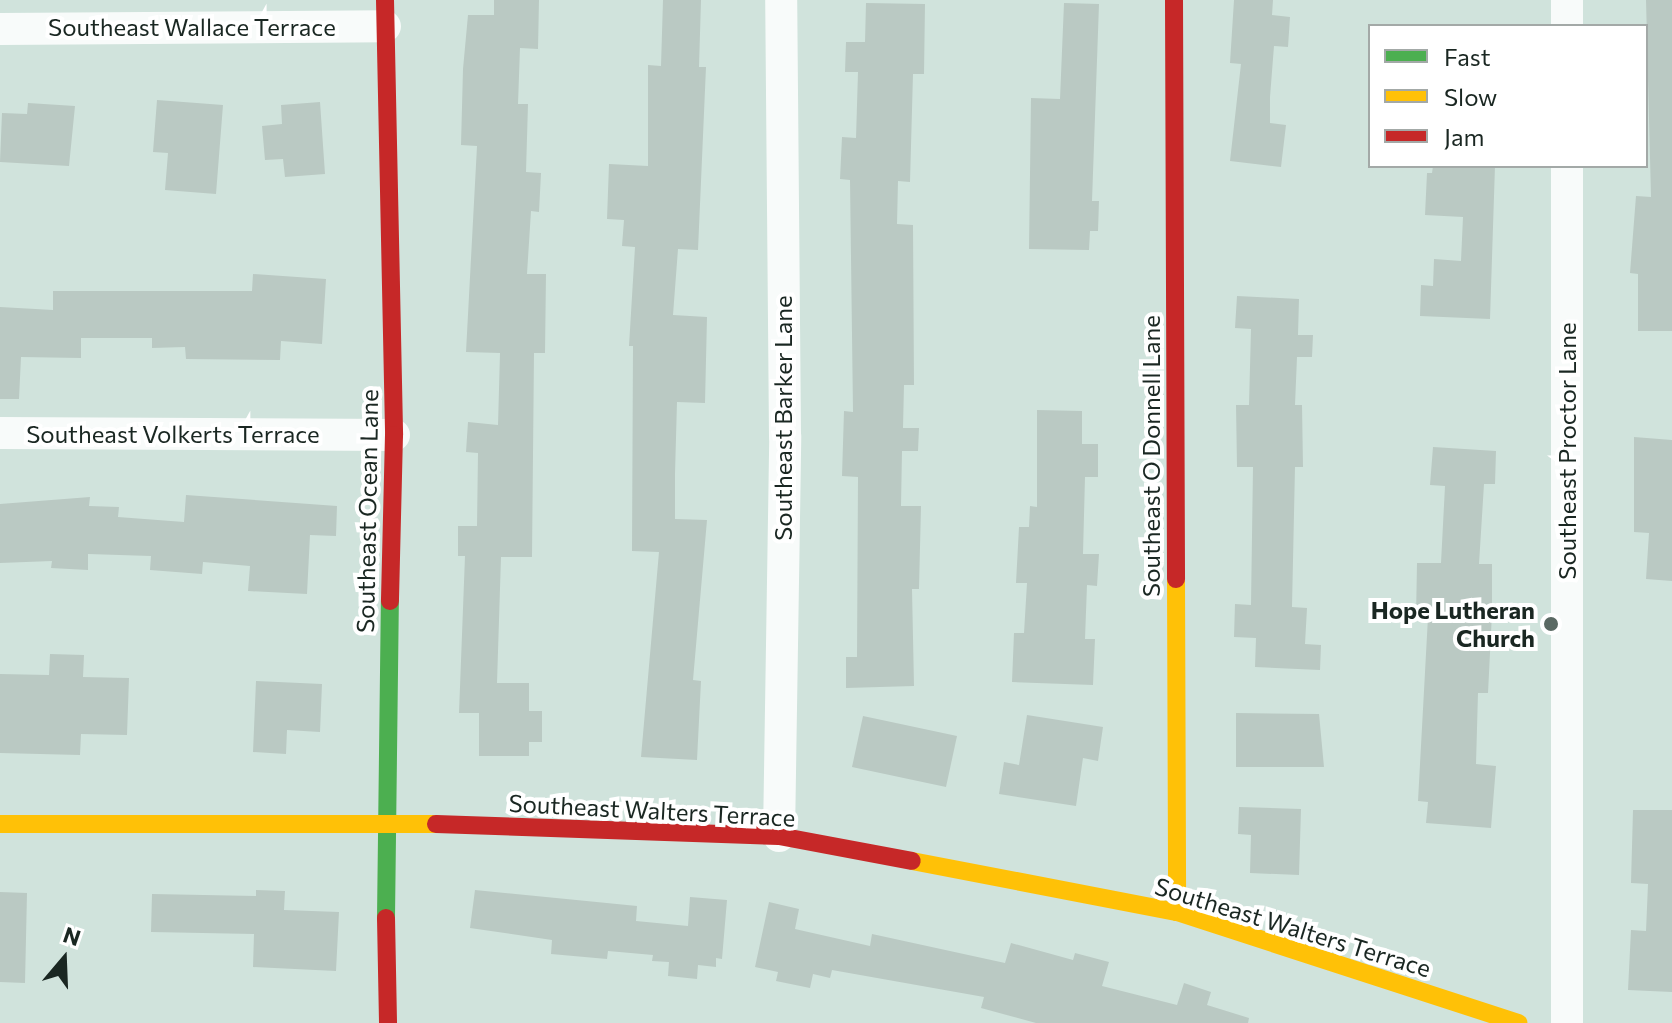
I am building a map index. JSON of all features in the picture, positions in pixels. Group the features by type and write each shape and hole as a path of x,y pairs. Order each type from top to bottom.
{"street":[{"name":"Southeast Barker Lane","path":"779,836 785,436 781,0"},
{"name":"Southeast O Donnell Lane","path":"1174,0 1177,912"},
{"path":"1567,0 1567,24"},
{"name":"Southeast Wallace Terrace","path":"0,29 385,13"},
{"name":"Southeast Ocean Lane","path":"385,13 394,435 385,822 388,1023"},
{"name":"Southeast Proctor Lane","path":"1567,168 1567,1023"},
{"name":"Southeast Volkerts Terrace","path":"0,433 394,435"},
{"name":"Southeast Walters Terrace","path":"0,824 385,822 779,836 1177,912 1518,1023"}],"building":[{"path":"494,0 539,0 538,49 520,48 518,104 528,104 526,172 541,173 539,212 531,211 527,274 546,274 545,353 534,353 532,557 501,557 497,683 529,683 529,711 542,711 542,742 529,742 529,756 479,756 479,713 459,713 465,556 458,556 458,526 477,526 478,453 466,452 468,422 498,425 500,353 466,352 477,146 461,145 463,69 468,15 494,15"},
{"path":"663,0 701,0 699,67 706,67 698,250 678,249 673,315 707,317 705,403 677,402 675,474 675,519 707,520 693,680 701,681 697,760 641,757 659,552 632,551 633,346 629,346 635,247 622,246 624,220 607,219 609,164 648,166 648,65 661,66"},
{"path":"1234,0 1273,0 1272,15 1290,17 1288,47 1274,46 1270,97 1270,123 1286,125 1281,167 1230,161 1241,64 1230,63"},
{"path":"1646,0 1672,0 1672,331 1638,331 1638,274 1630,273 1636,196 1651,197"},
{"path":"866,3 925,4 924,74 913,74 910,182 898,181 897,224 913,225 914,385 904,385 903,428 919,428 918,451 902,451 901,506 921,506 919,589 912,589 914,686 846,688 846,657 857,657 858,477 842,476 844,411 853,412 850,180 840,179 842,137 856,138 858,72 845,72 846,42 865,42"},
{"path":"1064,3 1099,4 1092,201 1099,201 1098,231 1090,231 1089,250 1029,249 1031,98 1060,99"},
{"path":"157,100 223,105 216,194 165,190 168,153 153,152"},
{"path":"320,102 325,174 285,177 283,159 265,160 262,126 282,124 281,105"},
{"path":"28,103 75,106 69,166 0,162 2,113 27,114"},
{"path":"1433,168 1495,168 1490,319 1420,316 1421,285 1433,286 1434,259 1461,261 1463,217 1425,215 1427,173 1432,173"},
{"path":"253,274 326,279 322,344 281,341 280,360 186,359 185,347 152,348 152,338 81,338 81,358 21,357 19,399 0,399 0,307 53,310 53,291 252,291"},
{"path":"1237,296 1299,299 1298,335 1313,335 1312,357 1297,357 1295,405 1302,405 1303,467 1295,467 1292,607 1307,608 1305,644 1321,645 1320,670 1255,667 1256,638 1234,637 1235,604 1251,605 1253,467 1237,467 1236,405 1249,405 1251,329 1235,328"},
{"path":"1037,410 1082,411 1082,444 1098,444 1098,477 1085,477 1083,554 1099,554 1097,586 1087,585 1085,639 1095,639 1093,685 1012,682 1014,633 1024,633 1027,583 1016,583 1019,527 1029,527 1030,506 1037,507"},
{"path":"1634,437 1672,440 1672,581 1646,579 1649,533 1634,532"},
{"path":"1433,447 1496,451 1495,484 1484,484 1479,564 1492,564 1492,613 1488,693 1478,693 1476,764 1496,766 1491,828 1426,823 1428,802 1418,801 1428,617 1416,617 1417,563 1441,563 1445,486 1430,485"},
{"path":"186,495 337,506 336,536 310,535 307,594 248,591 250,566 203,562 202,574 150,570 151,556 88,554 88,570 51,568 52,561 0,563 0,504 90,497 89,506 119,507 118,517 184,522"},
{"path":"50,654 84,655 83,677 129,678 127,735 81,734 80,755 0,753 0,674 49,675"},
{"path":"256,681 322,684 320,732 287,730 286,754 253,752"},
{"path":"1236,713 1319,714 1324,767 1236,767"},
{"path":"1027,715 1103,727 1098,761 1083,758 1076,806 999,794 1004,762 1019,765"},
{"path":"863,716 957,736 946,787 852,767"},
{"path":"1239,807 1301,809 1299,875 1250,873 1251,835 1238,834"},
{"path":"1633,810 1672,810 1672,992 1628,990 1631,930 1646,931 1648,884 1631,883"},
{"path":"256,890 285,891 284,910 339,912 336,971 253,967 254,934 151,932 152,894 256,896"},
{"path":"475,890 637,906 636,921 688,926 690,897 727,900 722,959 716,958 716,967 698,965 697,979 668,976 669,962 652,961 653,955 608,951 607,959 551,954 552,940 470,928"},
{"path":"0,892 27,893 25,983 0,982"},
{"path":"769,902 799,909 795,929 870,946 872,934 1005,963 1011,943 1073,960 1075,953 1109,962 1102,986 1177,1005 1184,983 1211,992 1207,1005 1249,1018 1248,1023 1036,1023 981,1008 984,997 832,970 830,978 813,974 810,988 776,981 778,972 755,967"}],"traffic: fast":[{"path":"386,918 390,601"}],"traffic: slow":[{"path":"1176,579 1177,912"},
{"path":"0,824 436,824"},
{"path":"912,861 1177,912 1518,1023"}],"traffic: jam":[{"path":"385,0 394,435 390,601"},
{"path":"1174,0 1176,579"},
{"path":"436,824 779,836 912,861"},
{"path":"386,918 388,1023"}],"place":[{"name":"Hope Lutheran Church","path":"1551,624"}]}
